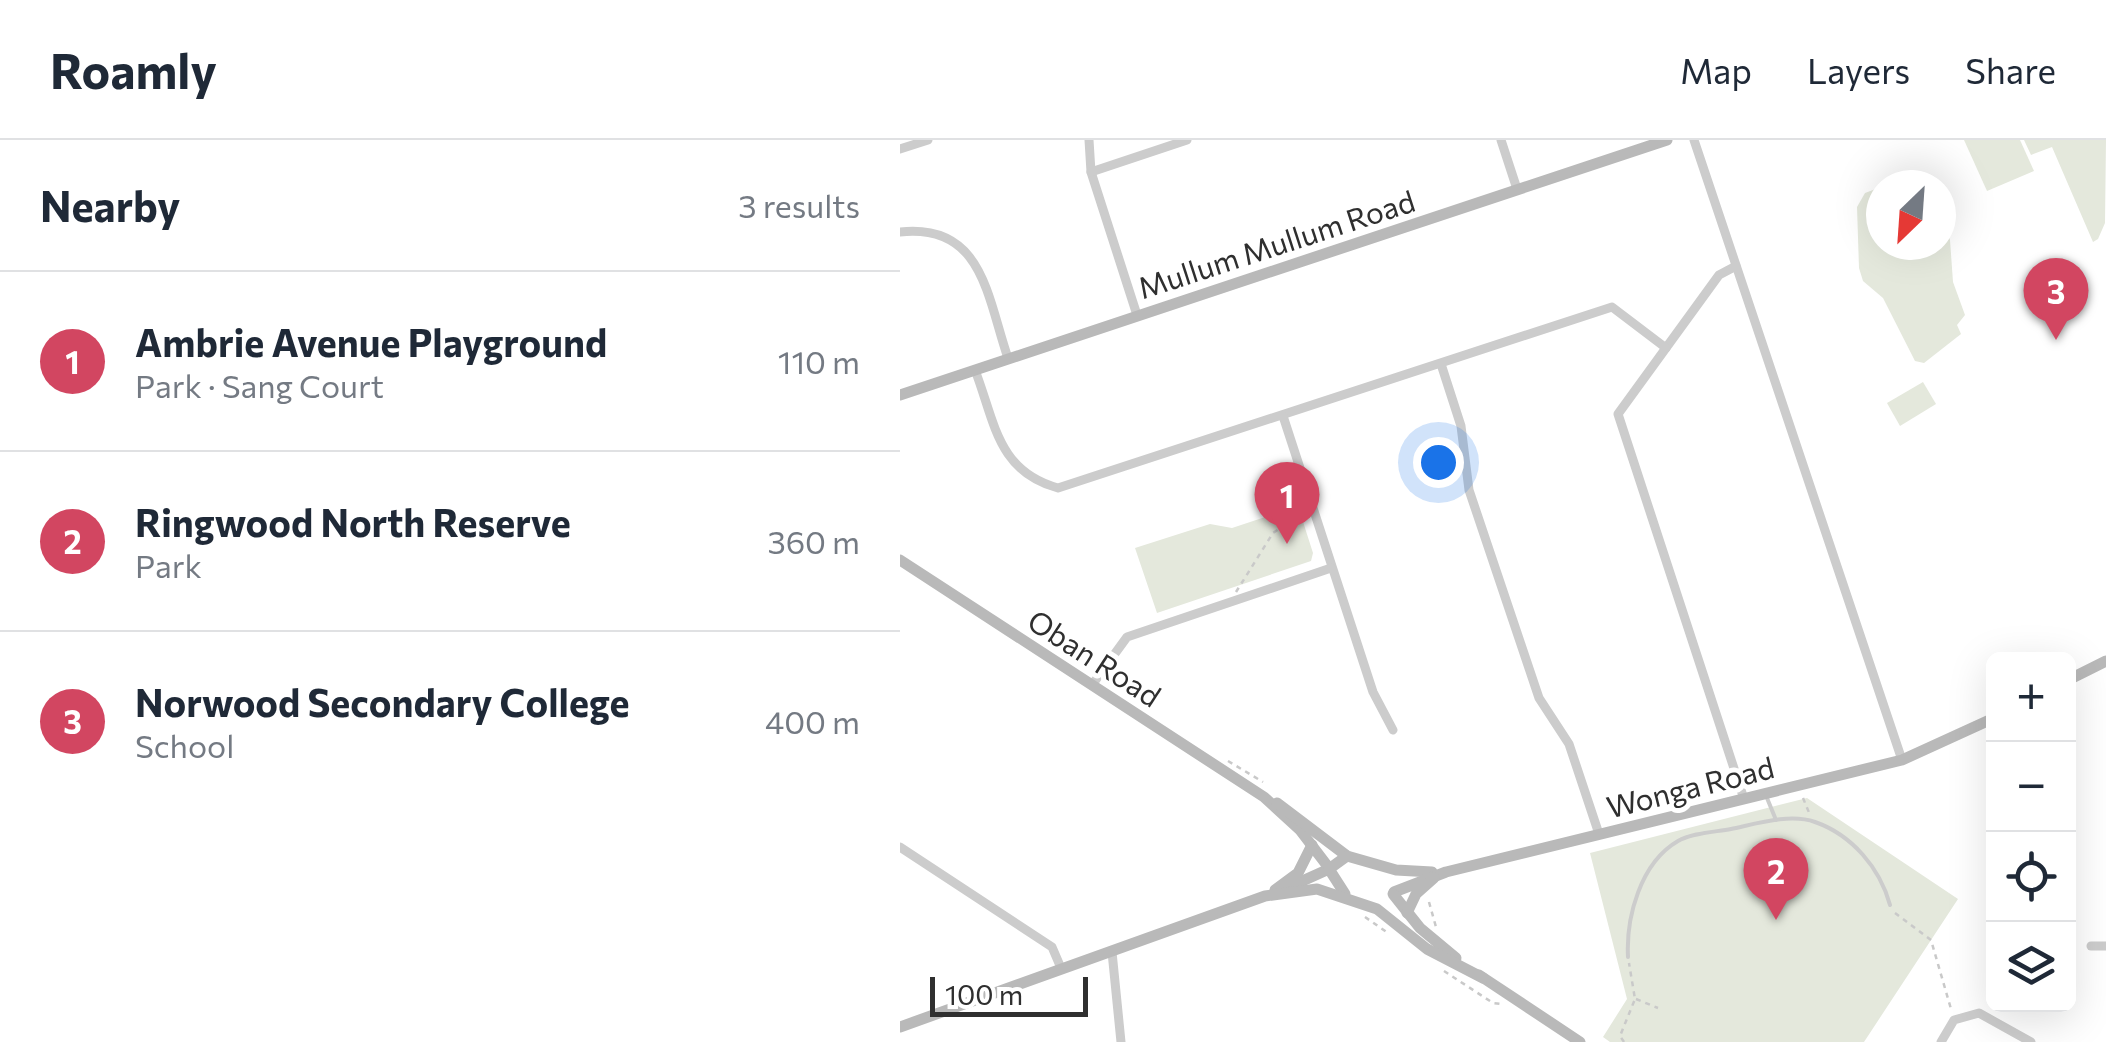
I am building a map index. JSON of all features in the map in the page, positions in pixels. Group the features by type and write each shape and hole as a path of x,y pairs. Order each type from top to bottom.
{"main road":[{"name":"Mullum Mullum Road","path":"900,395 1668,140"},
{"name":"Oban Road","path":"900,560 1092,685 1268,792 1348,856 1381,872 1394,893"},
{"path":"2076,676 2106,661"},
{"name":"Wonga Road","path":"1367,906 1444,872 1902,760 1986,722"},
{"name":"Oban Road","path":"1268,792 1329,868 1336,886 1367,906"},
{"path":"1272,894 1296,875 1312,845"},
{"path":"900,1027 1272,894 1348,856 1400,871 1444,872"},
{"path":"1407,913 1416,894 1444,872"},
{"path":"1272,894 1322,890 1367,906 1391,916 1433,952 1482,978"},
{"path":"1394,893 1434,942 1580,1042"}],"street":[{"path":"900,149 928,140"},
{"path":"1089,140 1091,172 1138,315"},
{"path":"1091,172 1187,140"},
{"path":"1501,140 1517,189"},
{"path":"1694,140 1902,760"},
{"path":"900,232 920,230 962,245 976,263 1008,358"},
{"path":"1736,266 1719,275 1618,414 1744,798"},
{"path":"975,370 1010,460 1041,483 1058,488 1612,307 1666,348"},
{"path":"1441,364 1460,426 1469,490 1540,698 1570,744 1599,834"},
{"path":"1283,416 1373,692 1393,730"},
{"path":"1092,685 1127,637 1330,568"},
{"path":"900,847 1052,948 1061,968"},
{"path":"2091,946 2106,946"},
{"path":"1112,952 1121,1042"},
{"path":"1940,1042 1954,1020 1979,1013 2031,1042"}],"lane":[{"path":"1766,793 1776,820"},
{"path":"1628,956 1627,926 1639,890 1678,841 1776,820 1813,820 1869,861 1884,884 1890,905"}],"path":[{"path":"1237,598 1235,588 1273,533 1293,522 1301,510 1298,502 1307,498"},
{"path":"1231,761 1268,792"},
{"path":"1803,798 1813,820"},
{"path":"1429,902 1440,934"},
{"path":"1890,905 1900,919 1931,940 1954,1020"},
{"path":"1624,1042 1620,1036 1635,999 1628,956"},
{"path":"1635,999 1658,1008"}],"shaded area":[{"path":"1964,140 2020,140 2034,171 1987,191"},
{"path":"2024,140 2106,140 2105,223 2098,239 2093,242 2052,147 2031,155"},
{"path":"1865,193 1866,260 1951,260 1953,282 1965,315 1957,325 1961,334 1924,363 1915,361 1883,298 1863,281 1857,207"},
{"path":"1923,382 1936,404 1900,426 1887,403"},
{"path":"1298,506 1313,553 1311,561 1157,613 1135,548 1210,524 1232,528"},
{"path":"1807,798 1958,899 1864,1042 1610,1042 1603,1037 1627,999 1590,853"}],"place":[{"name":"Norwood Secondary College","path":"2056,340"},
{"name":"Ambrie Avenue Playground","path":"1287,544"},
{"name":"Ringwood North Reserve","path":"1776,920"}]}
